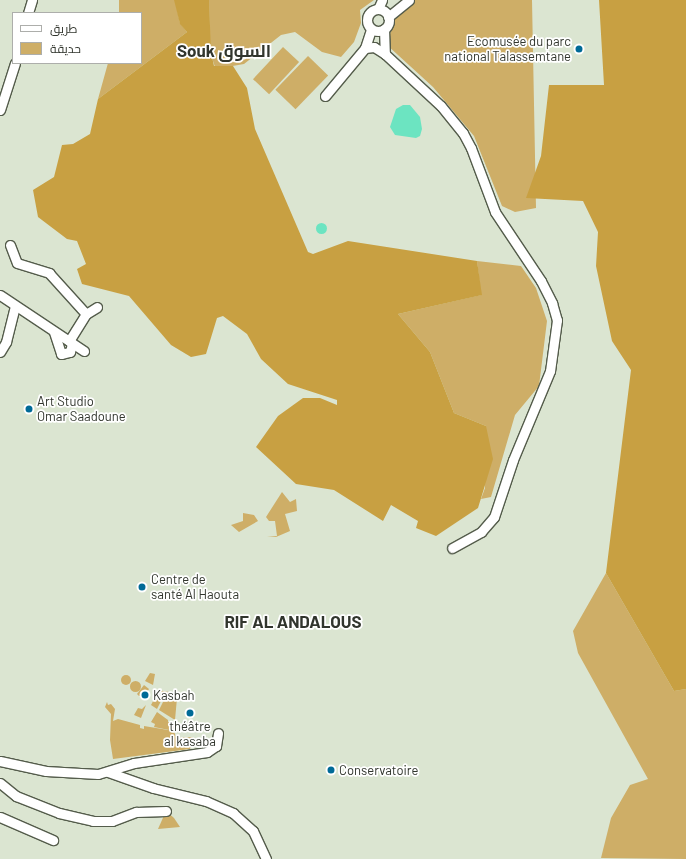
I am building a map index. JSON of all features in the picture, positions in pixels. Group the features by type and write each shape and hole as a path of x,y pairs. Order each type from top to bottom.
{"street":[{"path":"325,96 365,48 371,29 367,17 378,9 382,0"},
{"path":"385,54 384,29 388,17 409,0"},
{"path":"378,9 386,13 388,17"},
{"path":"371,29 384,29"},
{"path":"365,48 374,47 385,54 441,106 463,133 495,212 541,281 552,304 557,320 550,371 513,460 494,517 481,532 452,548"},
{"path":"0,110 15,64"},
{"path":"10,245 17,263 49,273 86,314"},
{"path":"0,295 54,332 84,350"},
{"path":"1,348 15,306"},
{"path":"54,332 61,354 70,352 70,342 86,314 97,307"},
{"path":"0,762 46,771 98,774 134,763 207,752 216,746 218,733"},
{"path":"108,772 159,790 206,801 233,813 253,832 266,859"},
{"path":"0,783 16,796 58,813 93,821 112,822 136,812 166,811"},
{"path":"0,817 53,840"}],"green space":[{"path":"119,0 175,0 180,23 187,32 98,99 108,64 142,64 142,12 119,12"},
{"path":"209,0 374,0 360,10 361,23 354,42 341,57 322,52 295,32 281,35 244,64 221,68 215,67 210,52"},
{"path":"415,0 532,0 536,208 515,212 502,206 474,136 433,87 387,45 394,19"},
{"path":"283,47 299,62 269,94 253,79"},
{"path":"308,56 328,75 295,109 275,90"},
{"path":"477,261 521,266 536,288 547,321 539,386 515,415 491,497 481,499 485,488 486,426 454,413 430,352 398,314 481,295"},
{"path":"282,492 290,502 296,499 297,511 285,514 290,531 276,537 267,537 277,536 275,521 269,521 266,517"},
{"path":"243,513 254,515 258,521 239,532 231,525 243,521"},
{"path":"606,573 674,691 686,689 686,859 601,858 611,818 630,785 648,779 578,653 573,631"},
{"path":"150,673 155,674 153,685 145,681"},
{"path":"124,675 128,675 131,680 128,685 124,685 121,682 121,678"},
{"path":"135,680 139,682 141,686 139,690 135,692 131,690 129,686 131,682"},
{"path":"144,685 149,689 145,695 139,696 137,694"},
{"path":"158,690 169,692 168,695 177,698 175,720 159,710 167,694"},
{"path":"157,694 162,699 157,709 151,705"},
{"path":"107,702 108,705 111,704 115,709 113,721 118,719 140,725 140,728 144,729 144,726 174,731 176,738 193,737 190,749 113,759 110,740 111,714 105,707"},
{"path":"146,705 141,718 134,715 138,708 142,709"},
{"path":"157,712 168,720 168,722 175,724 174,731 154,727 155,724 151,722"},
{"path":"166,811 174,818 180,827 158,829"}],"shaded area":[{"path":"174,0 209,0 211,52 214,66 233,66 247,88 255,129 308,252 313,254 348,241 477,261 482,295 398,314 430,352 454,413 486,426 493,459 478,508 436,536 416,528 418,521 391,505 383,521 334,490 296,484 256,447 278,416 303,398 320,398 337,405 337,400 288,384 261,359 247,334 223,316 217,318 206,354 191,357 171,345 129,296 82,284 77,269 86,264 77,241 67,239 38,217 33,190 54,177 62,145 73,144 90,134 98,99 187,32 180,24"},
{"path":"599,0 686,0 686,689 674,691 606,573 631,370 612,341 596,266 598,232 583,201 526,198 541,156 549,85 604,85"},
{"path":"403,105 410,105 420,117 422,129 420,136 416,138 395,135 390,127 396,109"},
{"path":"321,222 325,224 327,228 325,232 321,234 317,232 315,228 317,224"}],"place":[{"name":"Ecomusée du parc national Talassemtane","path":"579,49"},
{"name":"Art Studio Omar Saadoune","path":"29,409"},
{"name":"Centre de santé Al Haouta","path":"142,587"},
{"name":"Kasbah","path":"145,695"},
{"name":"théâtre al kasaba","path":"190,713"},
{"name":"Conservatoire","path":"331,770"}],"district":[{"name":"Souk السوق","path":"224,51"},
{"name":"RIF AL ANDALOUS","path":"293,622"}]}
